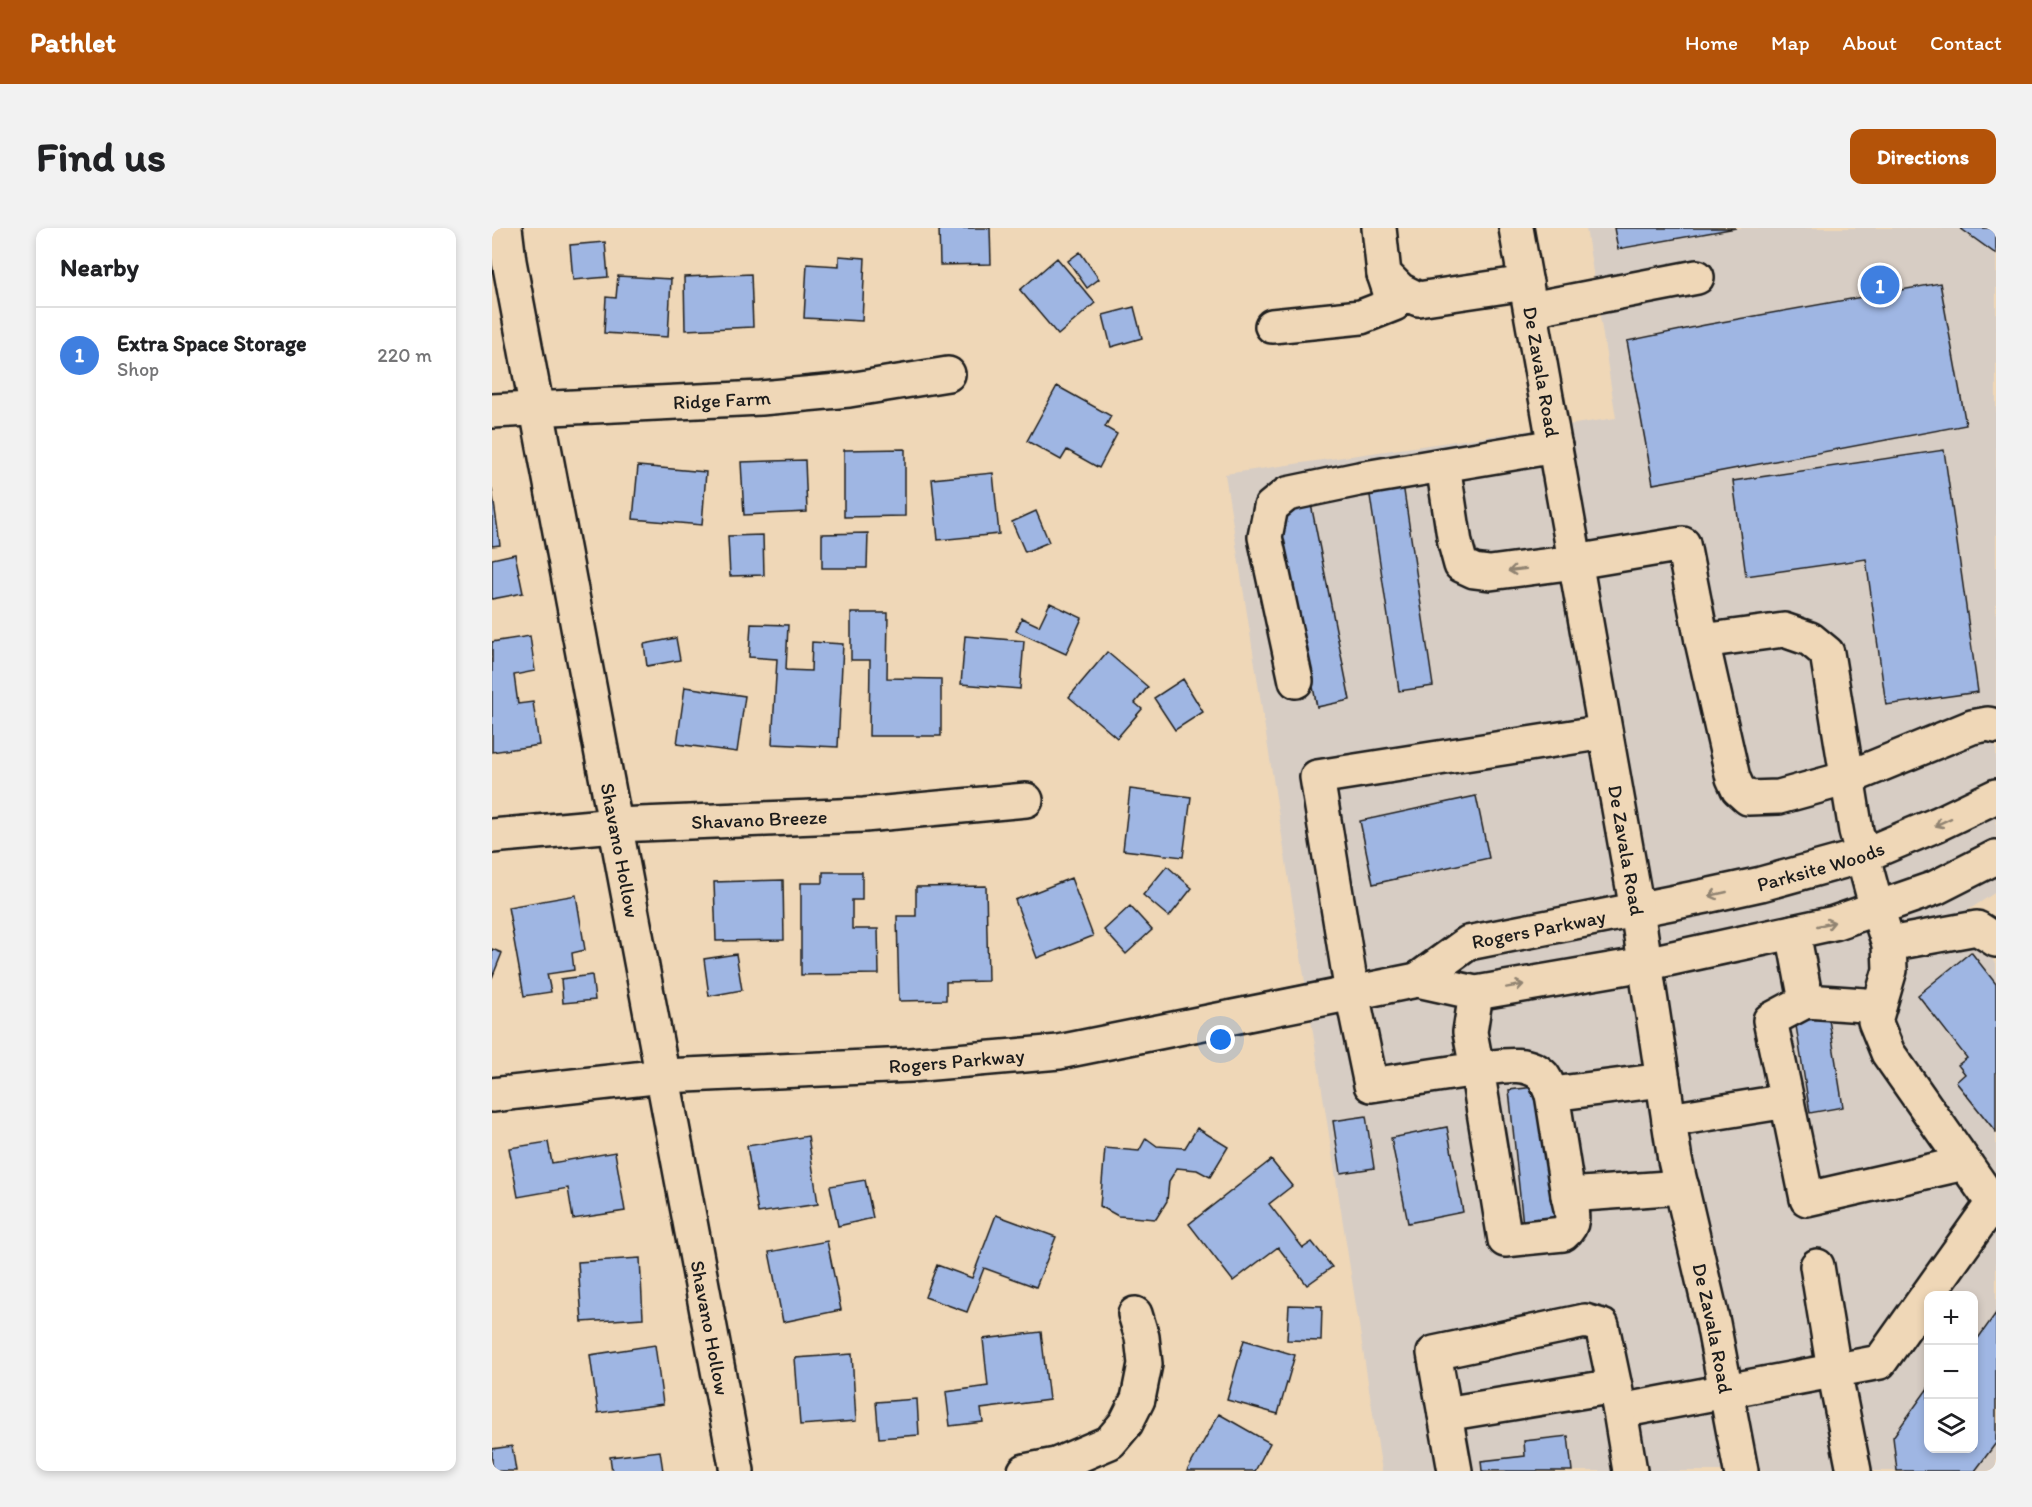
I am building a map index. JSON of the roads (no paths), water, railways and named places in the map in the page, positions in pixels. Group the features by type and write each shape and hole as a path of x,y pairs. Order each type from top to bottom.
{"street":[{"name":"Shavano Hollow","path":"506,228 509,261 737,1471"},
{"path":"1272,326 1361,317 1394,304 1384,274 1379,228"},
{"name":"De Zavala Road","path":"1516,228 1636,910 1682,1187 1741,1471"},
{"path":"1384,274 1400,290 1418,299 1528,296 1697,277"},
{"name":"Ridge Farm","path":"492,411 772,397 849,390 948,374"},
{"path":"1296,681 1265,537 1271,507 1287,494 1555,446"},
{"path":"1443,465 1455,543 1461,565 1474,571 1490,573 1683,544 1733,778 1738,789 1748,798 1779,797 1848,778 1972,728 1988,724 1996,726"},
{"path":"1445,1414 1726,1390 1880,1362 1993,1203 1888,1053 1875,1021 1890,970 1889,944 1862,856 1827,653 1810,639 1784,630 1702,641"},
{"path":"1476,993 1470,1032 1477,1069 1505,1240 1563,1234 1570,1228 1573,1220 1552,1094 1542,1076 1527,1067 1513,1065 1477,1069 1371,1084 1352,993 1317,777 1605,732"},
{"name":"Parksite Woods","path":"1636,910 1761,884 1862,856 1938,824 1996,796"},
{"name":"Shavano Breeze","path":"492,836 615,825 864,815 1026,800"},
{"path":"1645,964 1834,923 1935,888 1996,857"},
{"name":"Rogers Parkway","path":"1417,980 1468,943 1636,910"},
{"path":"1889,944 1977,928 1996,940"},
{"path":"1793,932 1806,1001"},
{"name":"Rogers Parkway","path":"492,1095 663,1076 910,1065 1059,1052 1417,980 1476,993 1645,964"},
{"path":"1879,1006 1806,1001 1770,1020 1807,1199 1965,1163"},
{"path":"1552,1094 1663,1080"},
{"path":"1670,1120 1787,1101"},
{"path":"1568,1195 1682,1187"},
{"path":"1817,1266 1854,1471"},
{"path":"1025,1471 1056,1465 1110,1443 1126,1423 1138,1399 1145,1364 1142,1337 1135,1314"},
{"path":"1455,1471 1434,1353 1586,1322 1602,1326 1618,1399 1630,1471"}],"place":[{"name":"Extra Space Storage","path":"1880,285"}]}
